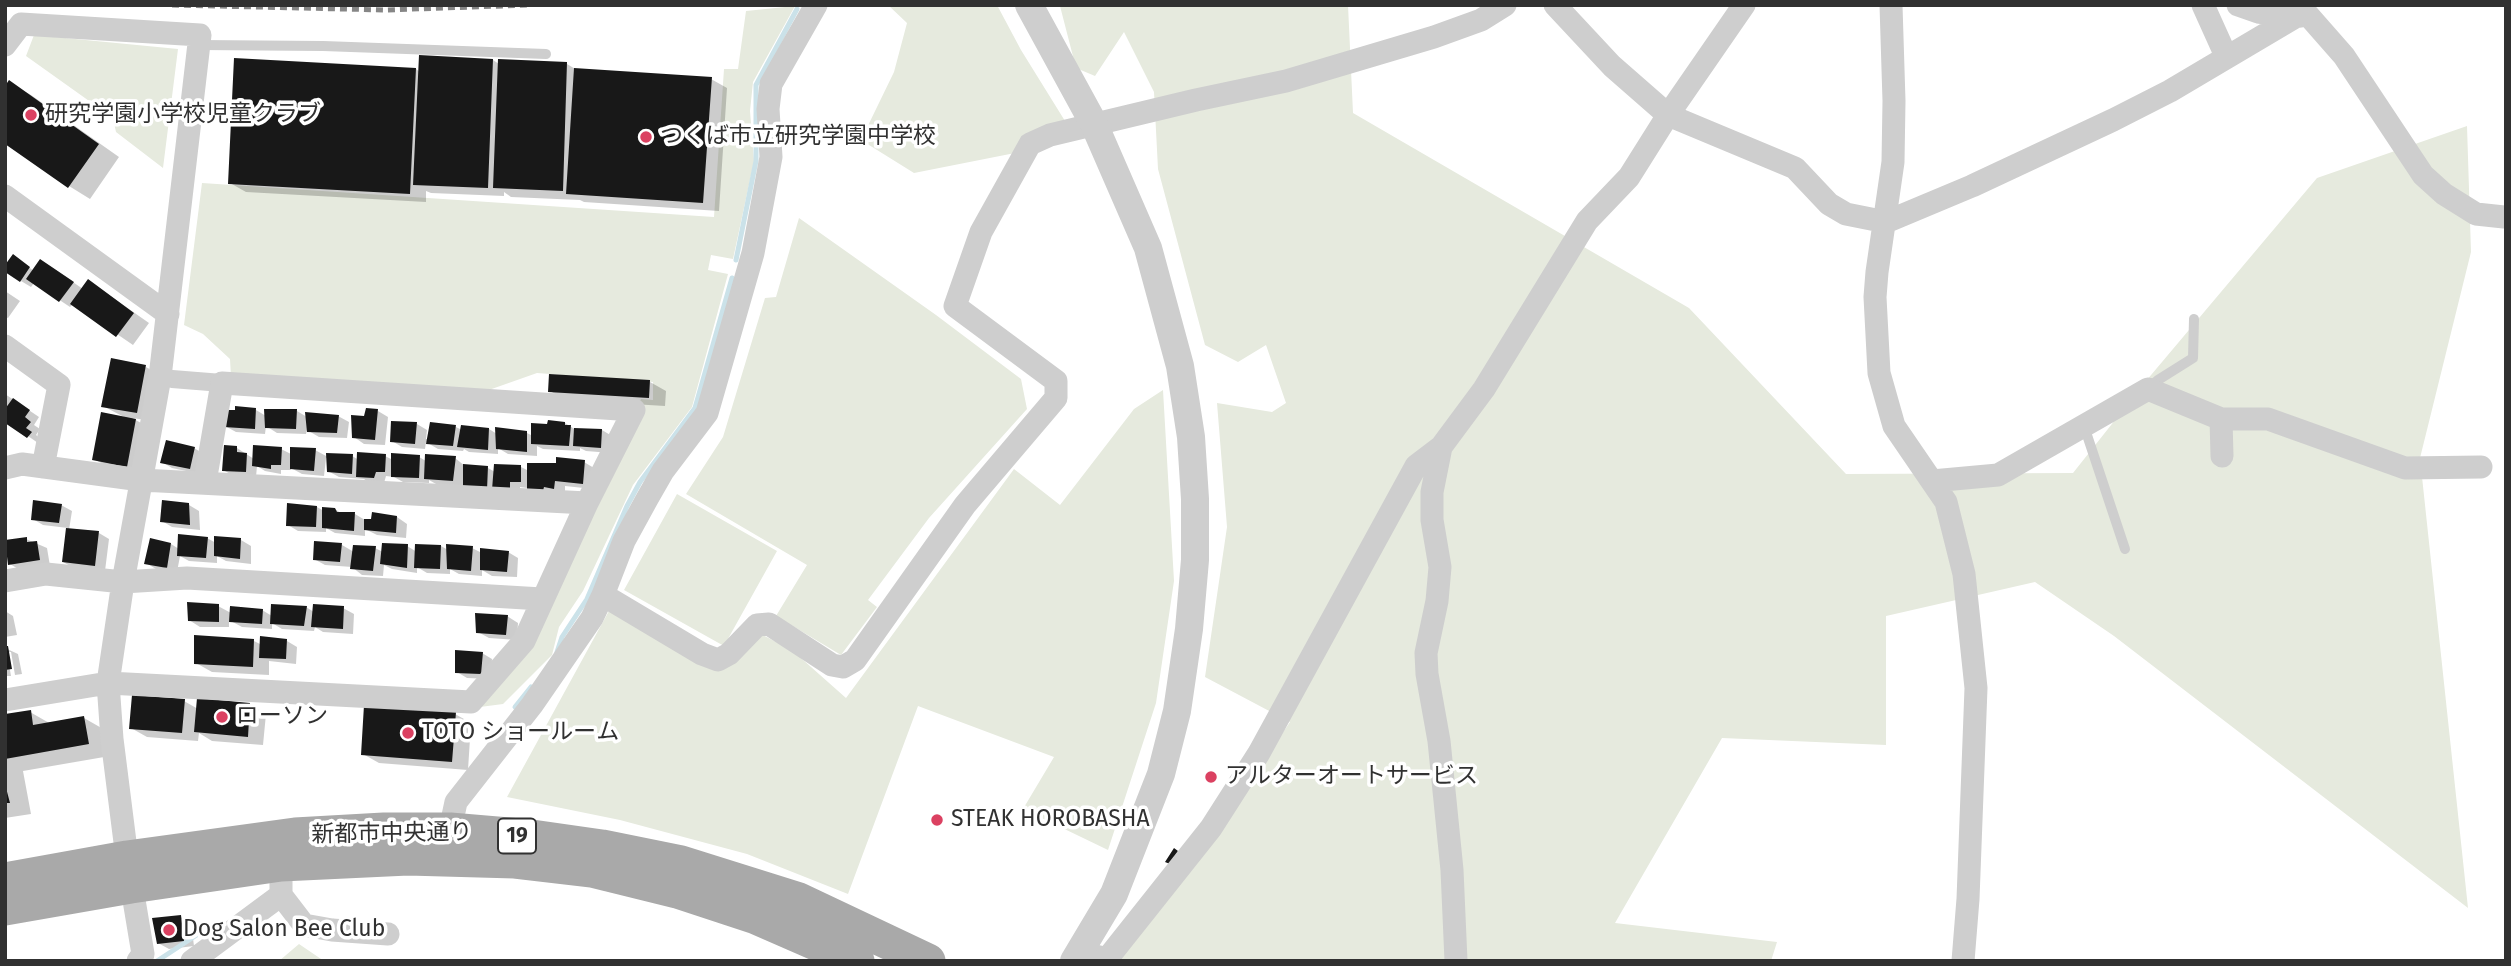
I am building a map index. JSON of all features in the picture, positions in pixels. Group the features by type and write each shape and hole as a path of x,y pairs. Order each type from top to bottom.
{"main road":[{"name":"新都市中央通り","path":"5,908 129,872 295,835 384,830 450,830 532,837 602,847 681,863 799,900 928,961"},
{"name":"新都市中央通り","path":"5,880 129,872 281,879 408,858 515,861 592,870 677,891 756,916 857,961"}],"street":[{"path":"450,830 456,802 532,705 592,618 624,541 647,499 663,471 707,413 753,253 771,157 768,109 771,84 816,5"},
{"path":"1029,5 1094,124 1148,248 1180,366 1191,437 1195,486 1195,560 1189,629 1177,710 1161,774 1114,894 1076,957 1107,959 1211,828 1259,753 1416,466 1441,447 1484,388 1587,221 1629,177 1668,115 1745,5"},
{"path":"603,595 702,654 718,660 729,653 757,625 769,624 832,665 844,667 855,660 965,505 1055,398 1056,381 955,306 981,232 1030,144 1049,135 1286,81 1434,37 1481,20 1505,5"},
{"path":"1555,5 1612,66 1668,115 1795,168 1829,204 1846,214 1886,222 1972,186 2113,120 2170,91 2295,17"},
{"path":"1891,5 1894,149 1875,297 1879,373 1894,426 1946,502 1964,574 1976,688 1963,961"},
{"path":"2203,5 2226,56"},
{"path":"2238,5 2258,12 2295,17 2308,15 2344,56 2423,176 2444,194 2476,214 2504,217"},
{"path":"5,45 21,24 200,35 160,377 123,582 108,683 129,872 143,954 138,961"},
{"path":"5,196 168,314"},
{"path":"5,346 59,385 43,467"},
{"path":"5,700 108,683 471,702 524,641 587,503 634,410 172,379"},
{"path":"205,482 222,383"},
{"path":"1932,481 1998,475 2148,389 2221,419 2268,419 2405,468 2481,467"},
{"path":"2221,419 2222,456"},
{"path":"1441,447 1432,492 1432,520 1440,567 1437,601 1426,653 1439,741 1456,961"},
{"path":"5,467 22,464 141,480 587,503"},
{"path":"5,580 46,574 123,582 187,578 542,599"},
{"path":"192,961 281,879 304,925 388,934"}],"lane":[{"path":"199,46 323,46 546,54"},
{"path":"2148,389 2193,358 2194,318"},
{"path":"2084,426 2125,549"}],"shaded area":[{"path":"888,5 997,5 1065,121 1015,153 914,173 861,140 894,72 907,23"},
{"path":"1061,5 1348,5 1353,113 1689,308 1846,474 2073,473 2146,381 2317,178 2467,126 2471,252 2420,458 2468,908 2114,636 2035,582 1886,616 1886,745 1722,738 1615,923 1777,942 1771,961 1118,961 1181,883 1290,722 1205,677 1227,527 1217,403 1272,412 1286,403 1266,345 1238,362 1205,345 1158,169 1154,92 1124,32 1095,76 1076,68"},
{"path":"795,6 753,82 750,111 754,161 733,259 711,255 708,270 728,274 692,407 633,485 583,591 559,627 552,655 503,704 480,707 524,655 641,399 653,400 653,382 537,373 486,391 231,377 230,359 203,334 184,325 202,183 714,217 724,69 738,69 746,11"},
{"path":"34,35 178,49 163,168 116,132 113,118 26,56"},
{"path":"799,218 1021,379 1027,409 929,518 868,600 877,607 841,655 776,616 807,565 686,494 723,437 765,298 776,297"},
{"path":"1163,390 1174,581 1156,703 1108,850 1023,809 1054,757 918,706 848,894 747,854 620,820 507,797 610,609 711,668 761,634 793,651 846,698 1014,469 1060,505 1134,409"},
{"path":"677,494 777,551 724,646 624,590"},
{"path":"299,944 324,961 279,961"}],"building":[{"path":"419,55 493,59 488,188 413,185"},
{"path":"234,58 416,68 410,194 228,184"},
{"path":"498,59 567,62 563,191 493,188"},
{"path":"574,68 712,77 703,203 566,194"},
{"name":"研究学園小学校児童クラブ","path":"9,80 99,144 68,188 5,144 5,86"},
{"path":"13,254 30,267 20,282 5,272 5,265"},
{"path":"40,259 74,282 59,302 26,279"},
{"path":"88,279 134,313 116,337 70,304"},
{"path":"111,358 146,365 137,413 101,407"},
{"path":"549,374 650,380 649,398 548,392"},
{"path":"13,398 30,410 25,417 31,422 26,428 32,432 27,438 5,423 5,409"},
{"path":"235,406 256,408 255,429 224,427 223,410 235,410"},
{"path":"366,408 378,409 375,440 352,438 351,415 364,416"},
{"path":"264,409 297,409 296,429 265,428"},
{"path":"101,412 136,419 127,467 92,460"},
{"path":"305,412 339,415 337,433 307,432"},
{"path":"548,420 571,425 569,446 531,444 531,423 547,424"},
{"path":"391,421 417,422 415,444 390,442"},
{"path":"430,422 456,425 453,446 426,444"},
{"path":"461,425 489,428 488,450 457,447"},
{"path":"495,427 527,431 527,452 496,449"},
{"path":"574,428 602,429 601,448 573,446"},
{"path":"166,440 195,447 190,469 160,463"},
{"path":"224,445 237,446 237,452 247,453 246,472 222,471"},
{"path":"253,445 282,447 281,465 271,465 271,469 252,466"},
{"path":"290,447 316,448 314,471 290,469"},
{"path":"357,452 386,454 385,472 376,472 374,478 356,477"},
{"path":"326,453 353,454 352,474 327,472"},
{"path":"391,453 420,455 419,478 391,477"},
{"path":"425,454 456,456 453,481 424,479"},
{"path":"556,457 585,460 583,484 555,481 554,489 544,487 541,498 527,495 527,463 556,463"},
{"path":"463,464 488,466 487,490 463,489"},
{"path":"494,464 521,465 521,482 510,482 510,492 492,490"},
{"path":"33,500 62,504 59,523 31,520"},
{"path":"162,500 189,503 190,525 160,522"},
{"path":"287,503 317,506 316,527 286,526"},
{"path":"322,507 335,508 337,512 355,512 354,531 322,528"},
{"path":"372,512 397,516 396,533 364,530 364,519 371,519"},
{"path":"66,528 99,531 95,566 62,562"},
{"path":"178,534 208,537 206,558 177,556"},
{"path":"214,536 241,538 240,559 214,556"},
{"path":"27,537 27,542 37,541 40,560 8,565 5,540"},
{"path":"150,538 171,543 167,568 144,564"},
{"path":"314,541 342,543 340,562 313,560"},
{"path":"382,543 408,544 407,568 380,564"},
{"path":"415,544 441,545 440,569 414,568"},
{"path":"446,544 473,546 471,571 447,569"},
{"path":"353,545 376,546 373,571 350,569"},
{"path":"480,548 509,551 507,572 480,570"},
{"path":"187,602 219,604 219,622 188,621"},
{"path":"271,604 307,606 304,626 270,624"},
{"path":"313,604 344,606 343,629 311,627"},
{"path":"230,606 263,609 262,624 229,622"},
{"path":"475,613 508,615 506,635 476,633"},
{"path":"194,635 254,639 253,667 194,664"},
{"path":"260,636 287,639 286,659 259,658"},
{"path":"5,646 8,646 12,669 5,670"},
{"path":"455,650 483,652 481,674 455,673"},
{"path":"132,695 185,699 182,733 129,729"},
{"name":"ローソン","path":"197,698 250,703 248,737 194,732"},
{"name":"TOTO ショールーム","path":"364,705 456,712 452,762 361,755"},
{"path":"31,710 33,725 84,716 89,744 5,759 5,714"},
{"path":"5,784 10,803 5,803"},
{"path":"1174,848 1178,851 1170,864 1165,862"},
{"name":"Dog Salon Bee Club","path":"181,915 184,941 157,944 152,918"}],"waterway":[{"path":"736,260 756,161 756,85 797,9"},
{"path":"557,652 562,637 587,599 640,482 695,408 732,278"},
{"path":"515,707 531,687"},
{"path":"157,961 215,923"}],"railway":[{"path":"172,5 386,10 530,5"}],"place":[{"name":"研究学園小学校児童クラブ","path":"31,115"},
{"name":"つくば市立研究学園中学校","path":"646,137"},
{"name":"ローソン","path":"222,717"},
{"name":"TOTO ショールーム","path":"408,733"},
{"name":"アルターオートサービス","path":"1211,777"},
{"name":"STEAK HOROBASHA","path":"937,820"},
{"name":"Dog Salon Bee Club","path":"169,930"}]}
